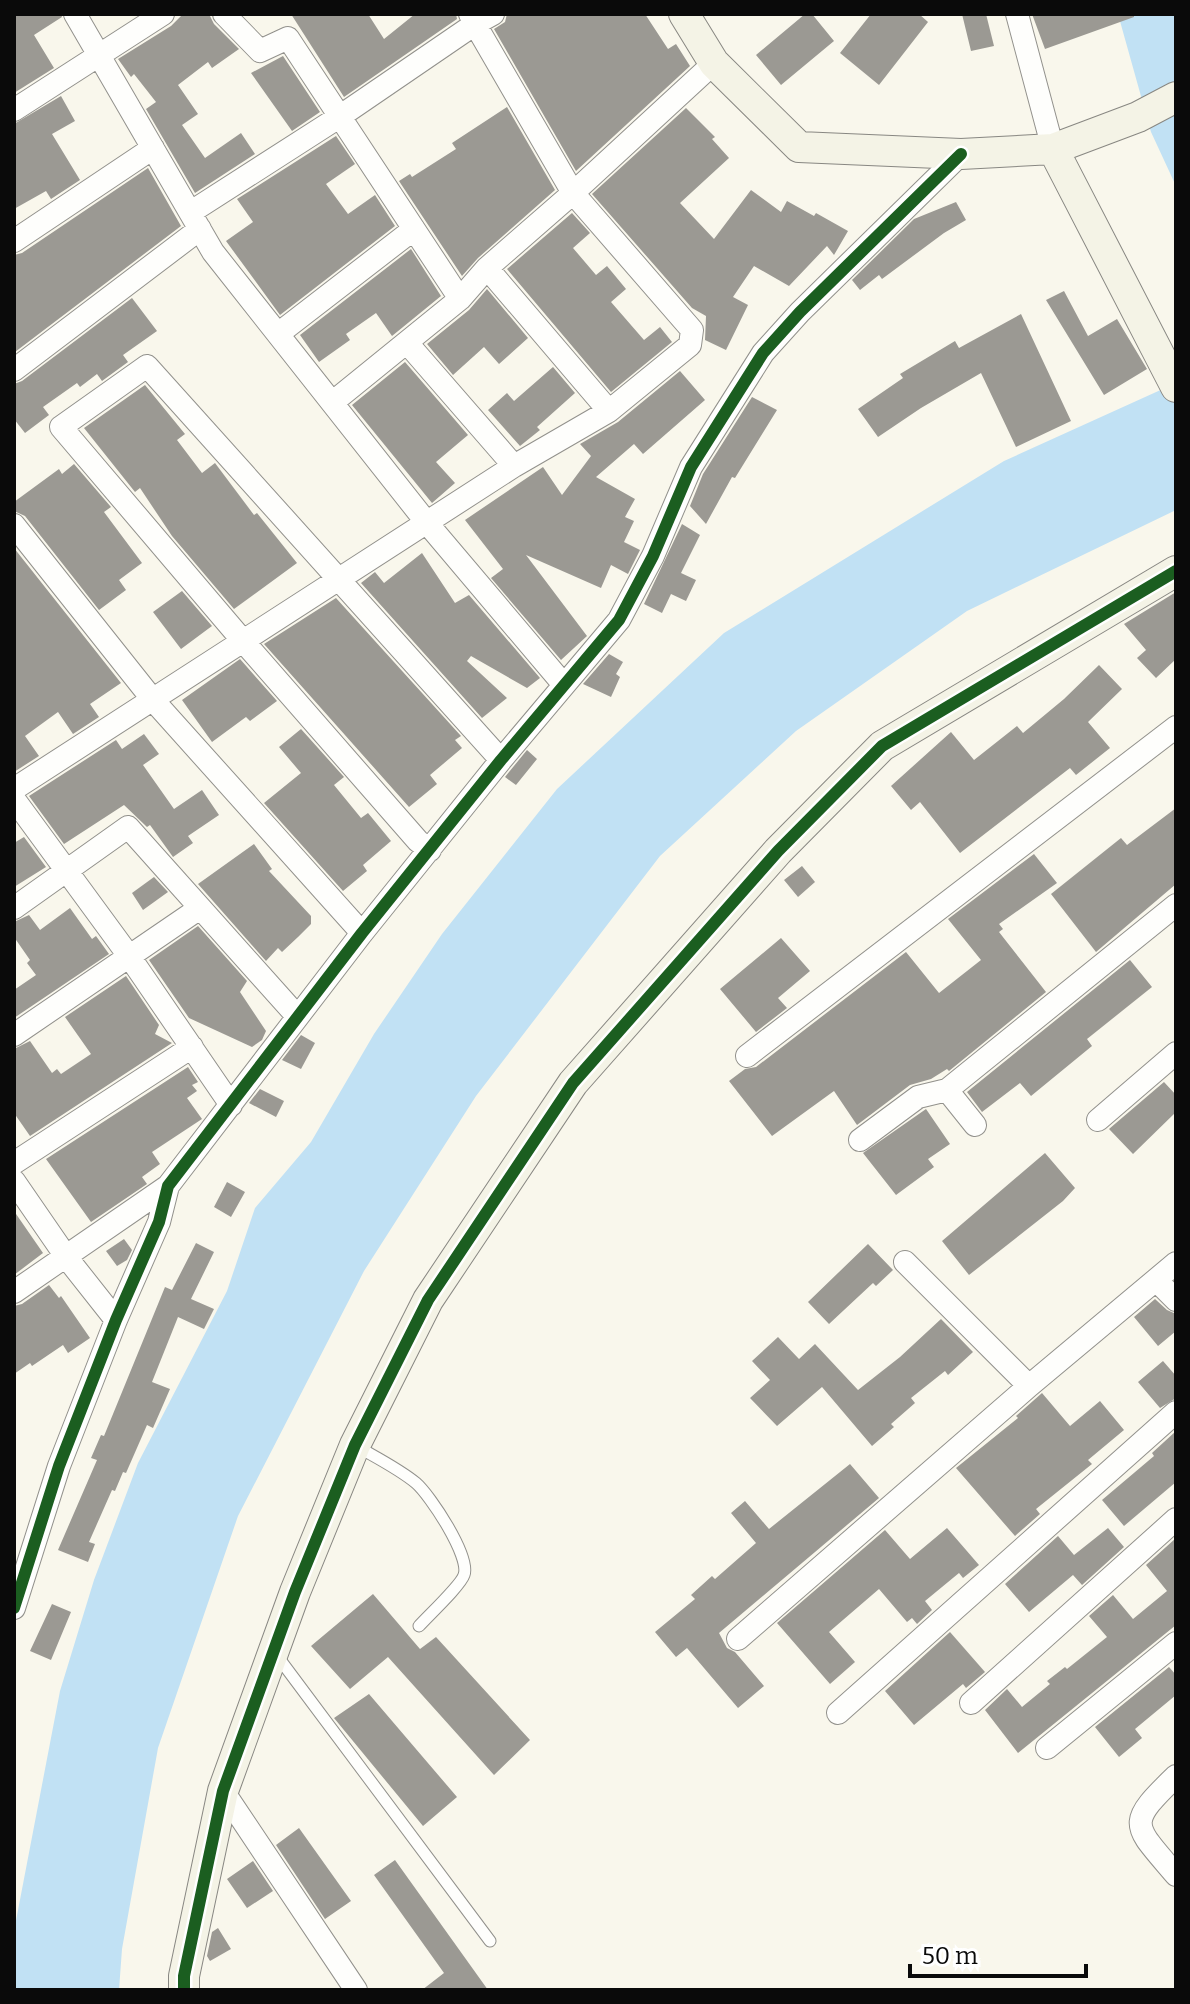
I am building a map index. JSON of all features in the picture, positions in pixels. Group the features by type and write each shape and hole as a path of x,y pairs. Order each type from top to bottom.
{"street":[{"path":"75,14 213,252 427,523 564,685"},
{"path":"14,110 163,14"},
{"path":"224,14 260,51 288,38 460,299"},
{"path":"684,14 714,63 799,147 961,154 1053,149 1138,117 1176,97"},
{"path":"1017,14 1053,149 1173,380"},
{"path":"14,370 195,221 479,17 573,193 692,330 690,345 609,411 514,466 14,789"},
{"path":"333,402 460,299 487,268 714,63"},
{"path":"14,241 153,148"},
{"path":"14,1292 168,1186 362,933 501,760 602,642 634,596 691,467 763,353 800,312 961,154"},
{"path":"278,334 414,229"},
{"path":"487,268 609,411"},
{"path":"408,344 514,466"},
{"path":"430,850 418,841 243,641 61,427 147,366 501,760"},
{"path":"14,525 153,700 362,933"},
{"path":"184,1990 184,1976 223,1791 295,1592 355,1445 428,1300 573,1083 778,851 882,746 1176,571"},
{"path":"747,1056 1176,727"},
{"path":"14,799 129,956 231,1105"},
{"path":"14,908 128,827 297,1016"},
{"path":"860,1140 918,1097 947,1090 1176,905"},
{"path":"14,1035 200,908"},
{"path":"14,1163 192,1047"},
{"path":"1098,1120 1176,1053"},
{"path":"947,1090 975,1125"},
{"path":"14,1181 67,1258 116,1320"},
{"path":"14,1608 59,1466 116,1320 159,1222 168,1186"},
{"path":"905,1262 1029,1386"},
{"path":"738,1639 1029,1386 1176,1263"},
{"path":"1156,1280 1176,1300"},
{"path":"838,1713 1176,1412"},
{"path":"971,1703 1176,1519"},
{"path":"1047,1748 1176,1643"},
{"path":"1176,1776 1144,1809 1139,1822 1142,1833 1176,1875"},
{"path":"223,1791 356,1990"}],"lane":[{"path":"355,1445 422,1489 465,1560 464,1575 419,1626"},
{"path":"274,1651 490,1941"}],"water":[{"path":"1118,14 1176,14 1176,186 1151,132"},
{"path":"1176,383 1176,510 967,611 796,731 660,856 476,1096 364,1271 238,1516 158,1748 122,1949 119,1990 14,1990 14,1931 60,1691 94,1580 138,1463 227,1291 255,1208 311,1142 374,1034 442,934 557,789 724,633 1004,461"}],"building":[{"path":"14,14 61,14 62,17 34,35 54,68 14,93"},
{"path":"183,14 209,14 214,24 239,49 212,68 208,62 178,85 198,114 182,125 205,158 241,133 255,154 195,193 146,109 156,102 118,59 171,26"},
{"path":"291,14 368,14 384,39 415,14 456,14 457,19 344,97"},
{"path":"507,14 645,14 668,49 676,44 690,66 576,171 494,29 505,22"},
{"path":"805,14 812,14 834,41 781,85 756,55"},
{"path":"871,14 919,14 928,22 879,85 840,53"},
{"path":"962,14 986,14 994,46 971,51"},
{"path":"1032,14 1134,14 1134,17 1045,49"},
{"path":"283,56 320,112 292,131 251,73"},
{"path":"61,96 75,121 52,134 80,180 51,199 46,191 14,209 14,124"},
{"path":"507,107 555,190 462,276 399,181 410,174 412,177 456,149 452,143"},
{"path":"686,108 715,137 712,139 729,158 680,203 714,239 751,190 781,212 787,201 848,231 834,255 827,246 789,286 754,266 733,297 748,305 726,350 705,340 706,316 692,308 592,194"},
{"path":"336,136 355,164 326,184 348,214 375,195 395,226 280,315 226,241 253,222 237,199"},
{"path":"148,168 181,226 15,352 14,255 22,253"},
{"path":"956,202 966,220 882,279 879,275 860,290 852,280 914,219"},
{"path":"572,213 590,233 573,248 596,275 607,266 626,289 611,302 644,340 660,327 672,342 611,392 507,269"},
{"path":"411,249 441,296 392,336 376,313 346,334 350,340 319,362 300,335"},
{"path":"487,289 528,338 499,364 484,347 453,375 427,344 469,310"},
{"path":"1064,291 1088,336 1117,319 1147,369 1104,395 1046,300"},
{"path":"132,298 157,331 123,355 128,362 102,381 97,374 80,387 77,383 43,407 49,415 25,433 14,419 14,384"},
{"path":"1021,314 1071,421 1016,447 981,373 878,437 858,409 903,378 900,374 955,341 959,348"},
{"path":"405,362 468,435 436,462 455,483 432,503 352,405"},
{"path":"553,367 575,393 520,446 488,410 507,393 514,401"},
{"path":"680,371 705,400 643,454 634,444 596,477 635,499 625,517 634,521 624,542 640,550 628,574 611,565 601,588 526,555 587,636 561,660 491,578 503,569 465,520 543,467 562,495 591,456 580,444 618,422"},
{"path":"145,385 185,434 177,440 202,473 215,463 254,515 257,513 297,563 234,609 172,536 140,488 135,492 84,428"},
{"path":"752,397 777,410 735,478 732,477 706,524 690,506 703,474"},
{"path":"74,464 111,507 104,512 142,563 119,580 126,590 99,610 25,516 14,511 14,502 59,469 62,474"},
{"path":"682,524 700,535 681,573 696,580 686,601 671,594 662,613 644,604"},
{"path":"14,548 121,683 90,704 99,717 73,734 58,712 25,736 39,756 14,772"},
{"path":"422,553 455,603 469,595 540,678 527,688 471,656 467,661 507,698 482,718 361,583 375,572 384,583"},
{"path":"182,591 212,626 181,649 153,612"},
{"path":"1176,592 1176,659 1156,678 1137,658 1146,650 1124,624"},
{"path":"336,598 461,736 455,740 462,748 430,775 437,784 409,807 264,644"},
{"path":"609,654 623,662 616,674 620,677 611,697 583,684"},
{"path":"240,659 277,701 250,721 246,717 212,742 182,700"},
{"path":"1099,665 1122,689 1088,722 1110,748 1076,775 1070,768 960,853 920,802 911,810 891,786 951,732 974,760 1017,726 1023,733"},
{"path":"301,729 344,777 334,785 361,818 368,813 391,841 363,865 367,871 343,891 264,803 301,773 279,747"},
{"path":"144,734 159,754 143,765 174,809 202,790 219,815 188,836 193,843 173,857 150,825 147,827 124,805 64,844 29,796 116,740 122,749"},
{"path":"527,750 537,759 516,785 505,777"},
{"path":"1176,808 1176,884 1096,952 1051,894 1121,838 1127,845"},
{"path":"24,837 46,867 14,887 14,843"},
{"path":"254,844 272,869 269,871 311,916 311,924 298,937 282,952 278,948 266,961 198,884"},
{"path":"1034,854 1057,883 999,924 1003,929 999,932 1046,992 949,1071 947,1069 931,1079 910,1085 857,1125 834,1091 772,1136 729,1081 745,1069 756,1067 906,952 939,993 981,960 948,919"},
{"path":"802,866 815,882 798,897 784,880"},
{"path":"154,877 168,892 143,910 132,893"},
{"path":"70,908 92,939 96,936 109,954 14,1018 14,990 36,975 14,937 14,922 29,915 40,930"},
{"path":"198,926 247,981 240,992 266,1031 262,1040 252,1047 189,1018 149,960"},
{"path":"781,938 810,971 778,998 787,1008 756,1032 720,989"},
{"path":"1130,960 1152,987 1087,1039 1092,1046 1031,1096 1020,1083 982,1112 967,1092"},
{"path":"126,976 159,1025 155,1034 172,1043 30,1136 14,1113 14,1049 30,1041 52,1073 57,1069 61,1074 91,1054 65,1017"},
{"path":"301,1035 315,1043 301,1069 282,1060"},
{"path":"188,1067 198,1082 192,1085 197,1091 187,1098 202,1119 152,1152 160,1164 142,1177 147,1184 91,1222 46,1159"},
{"path":"1164,1082 1176,1095 1176,1112 1133,1154 1109,1129"},
{"path":"260,1089 284,1101 276,1117 249,1103"},
{"path":"926,1109 950,1144 928,1159 934,1167 896,1195 863,1153"},
{"path":"1045,1153 1075,1188 1063,1201 969,1275 942,1241"},
{"path":"227,1182 245,1192 231,1217 214,1207"},
{"path":"14,1211 43,1253 14,1275"},
{"path":"124,1239 132,1250 127,1260 117,1266 106,1251"},
{"path":"196,1243 214,1252 191,1299 214,1309 204,1329 178,1317 152,1382 170,1389 153,1428 147,1425 126,1473 123,1472 115,1491 112,1490 89,1542 95,1544 88,1562 58,1550 97,1460 91,1458 101,1435 104,1436 165,1287 172,1290"},
{"path":"868,1244 893,1270 876,1286 873,1283 829,1324 808,1302"},
{"path":"49,1285 59,1298 61,1296 90,1338 68,1353 63,1345 14,1374 14,1306 22,1304"},
{"path":"1155,1299 1176,1314 1176,1331 1158,1346 1134,1317"},
{"path":"941,1319 973,1352 948,1375 945,1371 911,1398 915,1403 872,1446 822,1387 777,1426 750,1398 770,1380 752,1361 778,1337 799,1359 815,1344 858,1390"},
{"path":"1163,1361 1176,1376 1176,1398 1160,1408 1138,1382"},
{"path":"1042,1393 1070,1426 1100,1401 1124,1430 1088,1460 1092,1464 1036,1509 1040,1514 1015,1536 956,1468 1018,1418 1016,1416"},
{"path":"1176,1431 1176,1482 1124,1526 1102,1500 1154,1456 1152,1453"},
{"path":"850,1464 879,1498 719,1633 727,1648 735,1652 764,1686 738,1708 687,1648 676,1657 655,1632 695,1599 691,1595 712,1576 715,1579 756,1543 731,1513 745,1501 769,1529"},
{"path":"947,1528 979,1565 963,1578 959,1573 925,1601 932,1610 917,1624 912,1618 907,1622 879,1589 829,1632 855,1662 830,1684 777,1623 885,1530 910,1559"},
{"path":"1108,1528 1124,1547 1082,1585 1073,1575 1029,1612 1005,1584 1058,1536 1074,1555"},
{"path":"1176,1538 1176,1625 1018,1753 985,1710 1007,1689 1022,1707 1050,1684 1047,1681 1107,1637 1089,1616 1113,1595 1133,1619 1167,1591 1146,1565"},
{"path":"373,1594 420,1649 436,1637 530,1740 494,1775 388,1657 350,1689 311,1646"},
{"path":"52,1604 71,1612 51,1660 30,1651"},
{"path":"950,1632 985,1672 966,1688 963,1684 914,1725 885,1691"},
{"path":"1169,1667 1176,1675 1176,1695 1135,1729 1142,1738 1119,1757 1095,1727"},
{"path":"369,1694 457,1797 423,1826 334,1718"},
{"path":"299,1828 351,1901 325,1919 276,1845"},
{"path":"395,1860 488,1990 422,1990 444,1973 374,1875"},
{"path":"253,1861 273,1891 247,1908 227,1879"},
{"path":"218,1928 231,1949 210,1961 207,1956 212,1932"}],"cycle path":[{"path":"14,1608 59,1466 116,1320 159,1222 168,1186 362,933 619,620 653,556 691,467 763,353 800,312 961,154"},
{"path":"184,1990 184,1976 223,1791 295,1592 355,1445 428,1300 573,1083 778,851 882,746 1176,571"}]}
